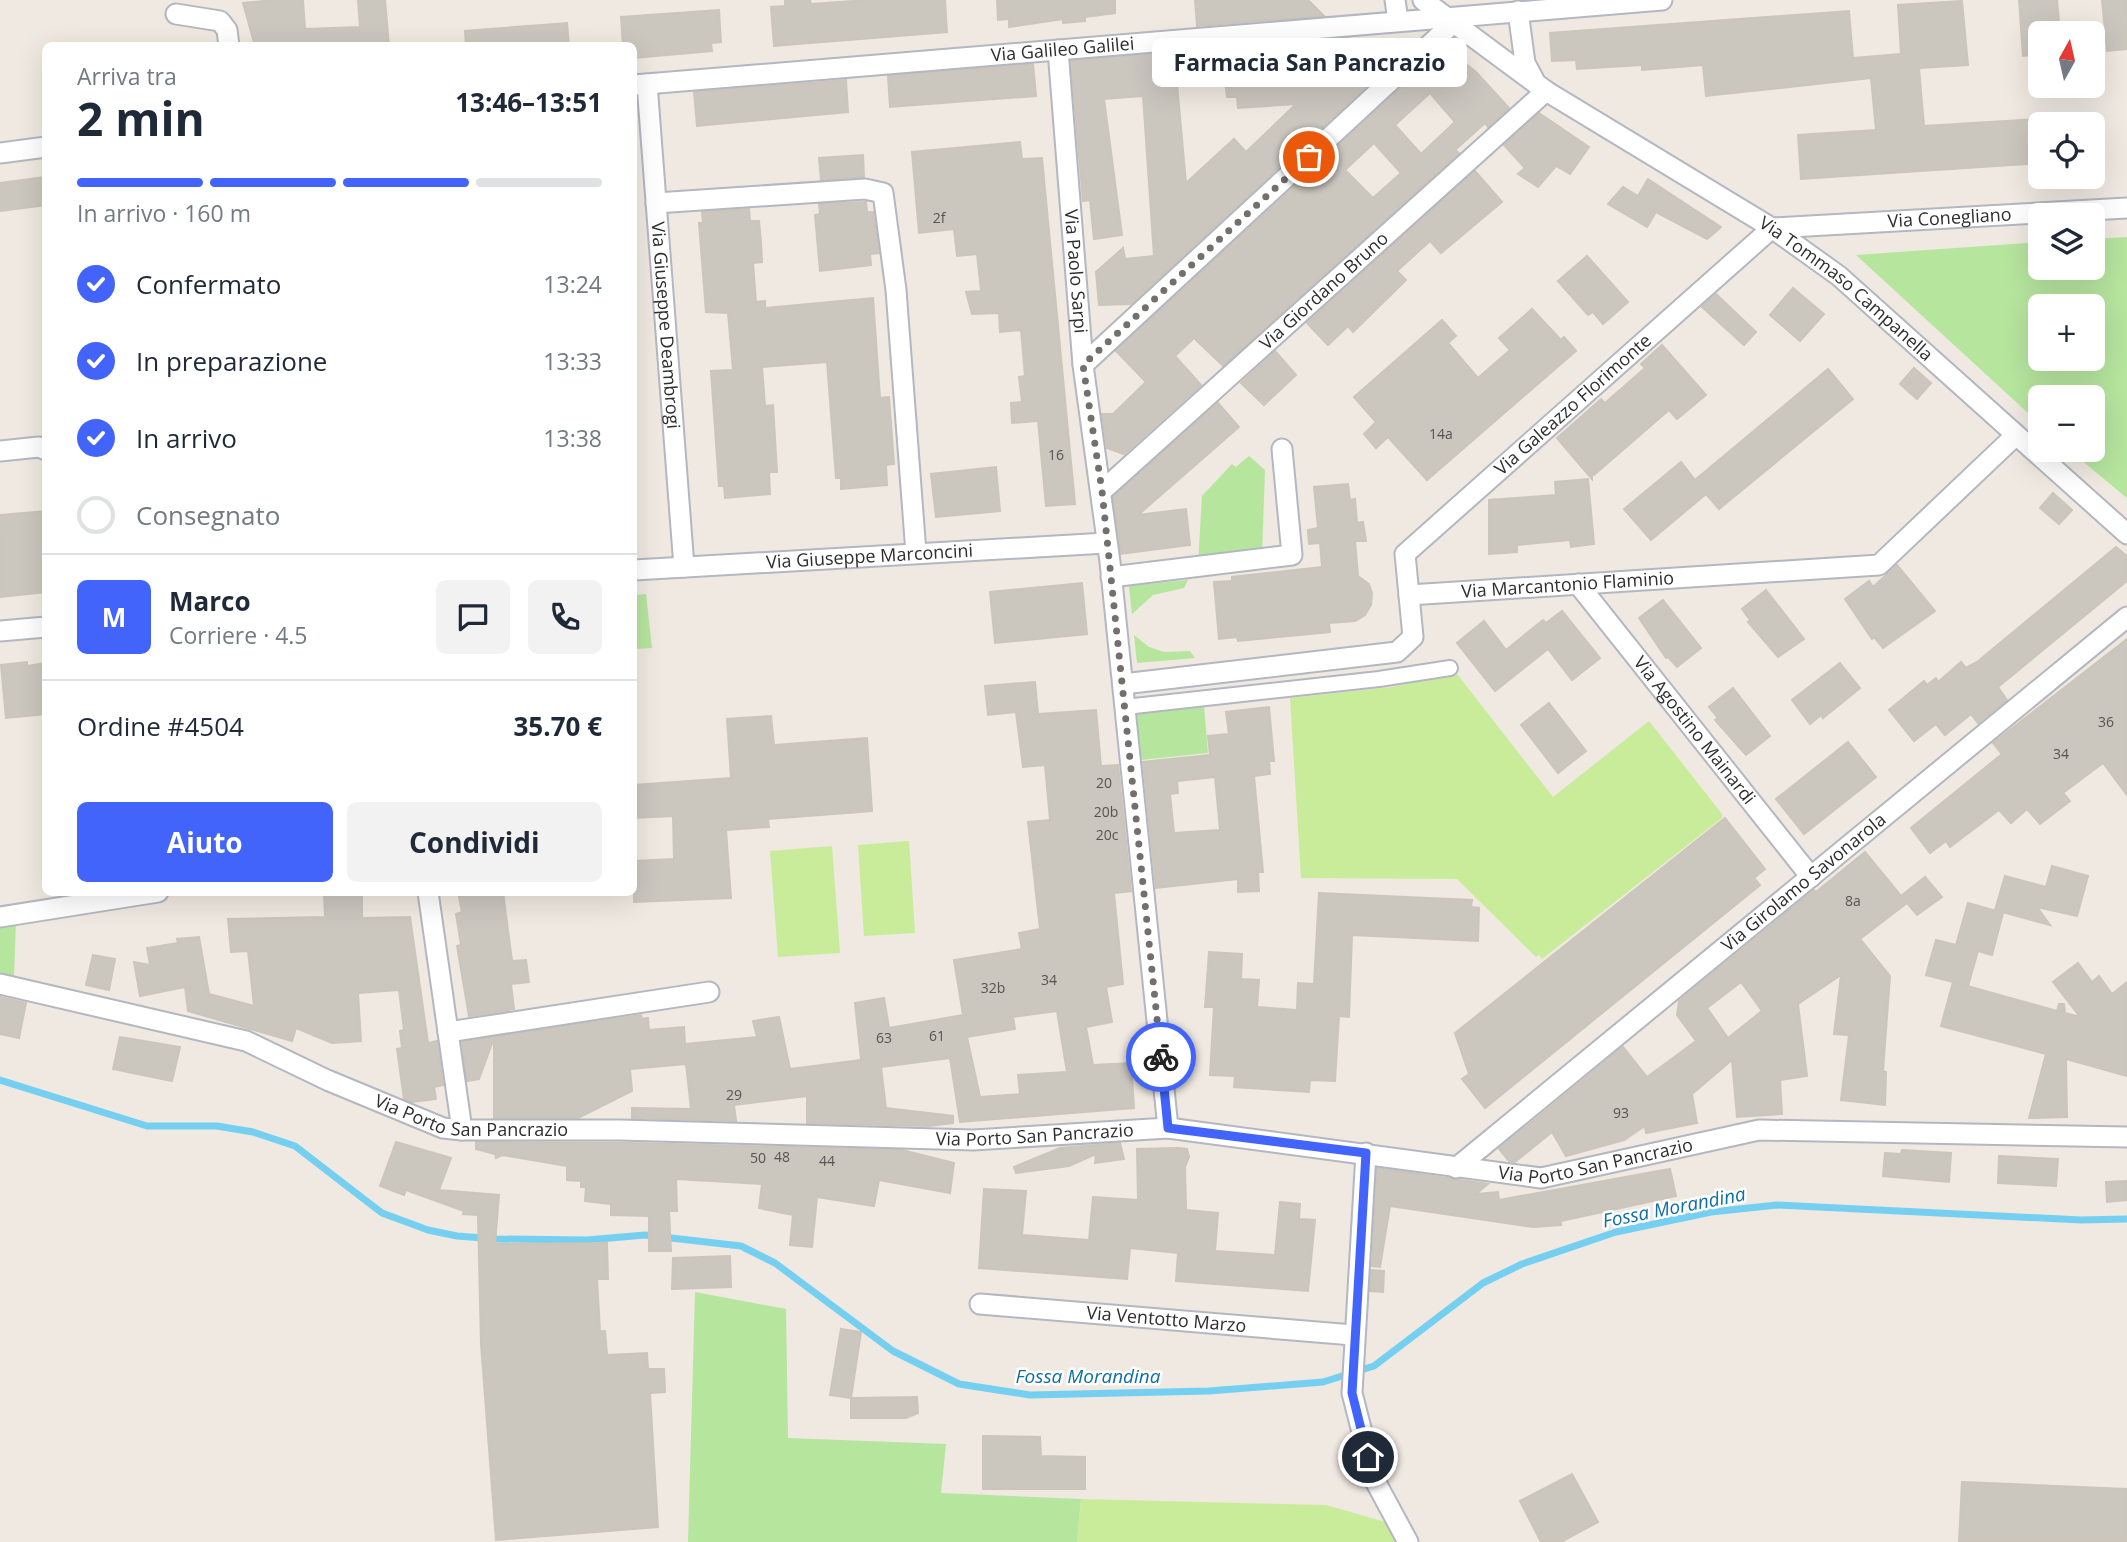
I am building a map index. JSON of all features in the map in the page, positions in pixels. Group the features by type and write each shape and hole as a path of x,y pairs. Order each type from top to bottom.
{"street":[{"path":"1395,0 1398,21"},
{"name":"Via Tommaso Campanella","path":"1423,0 1447,21 1540,86 1772,228 1839,276 2127,534"},
{"name":"Via Galileo Galilei","path":"640,85 1398,21 1447,21 1518,11 1662,0"},
{"path":"1518,11 1525,62 1540,86"},
{"path":"176,14 220,21 227,30 228,42"},
{"path":"1083,365 1447,21"},
{"name":"Via Paolo Sarpi","path":"1058,50 1083,365 1102,491 1168,1128"},
{"name":"Via Giuseppe Deambrogi","path":"640,85 656,203 684,567"},
{"name":"Via Giordano Bruno","path":"1102,491 1540,86"},
{"path":"0,153 42,148"},
{"path":"656,203 865,189 883,193 896,290 916,553"},
{"name":"Via Conegliano","path":"1772,228 2127,208"},
{"name":"Via Galeazzo Florimonte","path":"1409,595 1405,554 1772,228"},
{"name":"Via Marcantonio Flaminio","path":"1409,595 1879,565 2016,435"},
{"path":"0,450 42,448"},
{"path":"1111,577 1292,555 1282,449"},
{"name":"Via Giuseppe Marconcini","path":"637,570 1107,544"},
{"name":"Via Agostino Mainardi","path":"1578,584 1811,877"},
{"path":"1123,684 1397,652 1413,637 1409,595"},
{"name":"Via Girolamo Savonarola","path":"1456,1168 2127,617"},
{"path":"0,631 42,627"},
{"path":"1125,707 1379,679 1450,668"},
{"path":"0,917 134,896"},
{"path":"429,896 463,1130"},
{"name":"Via Porto San Pancrazio","path":"0,984 246,1041 430,1123 463,1130 620,1130 972,1140 1168,1128 1541,1178 1759,1130 2127,1137"},
{"path":"448,1032 709,992"},
{"path":"1479,1149 1484,1171"},
{"path":"1366,1153 1353,1335 1352,1393 1374,1479 1408,1542"},
{"name":"Via Ventotto Marzo","path":"980,1304 1353,1335"}],"green space":[{"path":"2127,237 2127,498 2084,462 2105,462 2105,385 2028,385 2028,413 1856,255 2028,243 2028,280 2105,280 2105,238"},
{"path":"1249,456 1265,470 1262,555 1198,565 1202,496 1232,464 1236,467"},
{"path":"1188,580 1184,588 1153,595 1132,614 1129,586"},
{"path":"646,594 652,648 637,649 637,595"},
{"path":"1134,635 1149,647 1164,652 1190,651 1195,658 1137,663"},
{"path":"1457,674 1553,797 1649,721 1722,814 1722,818 1542,959 1539,955 1536,957 1457,879 1301,878 1290,698 1391,687"},
{"path":"1204,706 1208,753 1131,761 1127,713"},
{"path":"909,841 915,933 864,936 858,845"},
{"path":"832,846 840,953 778,957 770,851"},
{"path":"16,921 14,976 0,974 0,924"},
{"path":"695,1292 786,1309 788,1438 946,1444 941,1493 1081,1499 1077,1542 688,1542"},
{"path":"1081,1499 1326,1505 1389,1523 1397,1542 1077,1542"}],"building":[{"path":"303,0 305,29 360,27 358,0 385,0 389,42 254,42 243,3"},
{"path":"785,0 810,0 811,4 867,0 945,0 947,32 774,46 771,7 785,6"},
{"path":"997,0 1115,0 1115,13 1085,17 1085,21 1063,23 1063,19 1009,27 1009,19 998,20"},
{"path":"1195,0 1308,0 1324,16 1197,26"},
{"path":"2019,0 2057,0 2059,21 2028,21 2028,55 2023,56"},
{"path":"2102,0 2127,0 2127,49 2107,51"},
{"path":"1962,1 1968,65 1919,68 1924,126 2028,120 2028,164 1801,179 1798,135 1876,130 1871,78 1706,96 1703,65 1642,70 1642,65 1577,69 1576,60 1552,61 1550,33 1849,11 1853,58 1901,54 1898,5"},
{"path":"719,10 721,42 711,43 712,51 637,58 637,42 623,42 621,17"},
{"path":"567,23 569,42 466,42 465,31"},
{"path":"1348,38 1383,71 1131,304 1099,305 1096,272 1123,248 1125,259 1154,256 1143,96 1104,99 1122,235 1094,239 1090,200 1083,201 1071,61","holes":["1225,80 1227,97 1237,97 1238,108 1296,104 1246,152 1234,139 1186,183 1177,84"]},
{"path":"1445,47 1476,72 1509,108 1488,127 1485,123 1455,150 1459,153 1223,366 1194,338 1175,356 1201,385 1124,454 1107,448 1102,414 1113,414 1146,382 1116,351","holes":["1430,93 1455,122 1421,154 1395,125","1374,143 1401,173 1373,198 1345,170"]},
{"path":"1033,64 1036,96 890,107 888,76"},
{"path":"846,80 848,112 697,126 694,92"},
{"path":"1539,113 1589,147 1570,174 1556,166 1538,187 1518,174 1525,168 1504,145"},
{"path":"1020,142 1022,159 1042,158 1075,504 1046,506 1038,421 1012,423 1011,403 1022,402 1019,377 1025,376 1021,330 1000,332 999,313 972,314 966,292 981,291 977,254 957,256 954,229 919,233 912,152"},
{"path":"863,155 864,177 821,180 819,158"},
{"path":"1475,171 1502,202 1441,253 1430,241 1397,271 1406,280 1353,332 1348,326 1328,345 1307,323"},
{"path":"42,178 42,206 0,211 0,183"},
{"path":"1648,179 1721,227 1707,239 1656,212 1647,227 1608,204 1623,187 1638,196"},
{"path":"866,202 867,212 873,212 879,253 870,254 871,265 820,271 815,215 820,214 819,204"},
{"path":"749,209 750,221 759,221 761,242 762,262 753,263 756,302 765,301 765,308 873,298 880,398 889,397 894,464 886,465 887,485 841,489 841,478 836,478 827,362 762,367 765,406 773,405 777,472 769,472 770,494 725,498 724,486 719,486 711,371 733,370 728,313 706,312 699,223 703,223 702,212"},
{"path":"1587,256 1628,302 1603,324 1593,312 1588,315 1558,281"},
{"path":"1793,288 1824,314 1800,341 1770,315"},
{"path":"1716,294 1756,332 1744,345 1702,307"},
{"path":"1532,309 1561,340 1564,337 1576,351 1427,480 1388,437 1376,448 1364,434 1376,422 1354,397 1442,320 1456,336 1448,343 1478,378 1510,350 1499,338"},
{"path":"1662,345 1706,395 1677,419 1669,410 1594,475 1592,473 1592,479 1557,438 1601,399 1605,403 1645,368 1641,364"},
{"path":"1275,351 1296,375 1264,405 1241,383"},
{"path":"1914,368 1931,383 1917,399 1900,384"},
{"path":"1828,369 1853,399 1719,509 1706,494 1651,540 1624,509 1681,462 1695,480"},
{"path":"1218,403 1239,427 1138,515 1186,509 1190,545 1121,554 1113,497"},
{"path":"996,467 1000,511 936,517 931,474"},
{"path":"1588,479 1594,544 1571,547 1570,540 1517,545 1517,552 1489,554 1489,500 1556,495 1555,482"},
{"path":"1348,484 1350,500 1355,499 1357,523 1363,522 1366,541 1355,541 1358,576 1369,584 1372,593 1371,605 1365,615 1355,621 1329,623 1330,632 1238,641 1237,637 1219,639 1214,582 1232,581 1232,577 1322,567 1320,543 1309,544 1308,530 1318,528 1314,487"},
{"path":"2053,493 2072,510 2059,524 2040,508"},
{"path":"42,511 42,592 1,597 0,515"},
{"path":"2116,547 2127,556 2127,581 1998,687 2007,700 1978,723 1971,714 1945,735 1936,724 1914,741 1889,710 1924,681 1927,685 1936,678 1938,682 1961,662 1966,668 1977,662"},
{"path":"1897,565 1935,611 1883,648 1874,637 1872,639 1845,599 1869,581 1873,587"},
{"path":"1082,583 1087,634 995,643 990,592"},
{"path":"1766,590 1804,639 1778,657 1748,622 1750,620 1742,609"},
{"path":"1663,600 1701,648 1677,667 1666,658 1639,618"},
{"path":"1562,611 1600,658 1572,680 1548,649 1495,691 1457,643 1484,621 1506,650 1543,620 1546,623"},
{"path":"2127,639 2127,795 2103,763 2063,793 2070,801 2040,824 2027,809 2011,823 1999,810 1950,847 1946,841 1930,853 1911,828 2002,754 1993,743"},
{"path":"27,662 27,666 42,664 42,714 6,718 1,665"},
{"path":"1840,663 1860,688 1823,718 1821,715 1810,724 1792,700"},
{"path":"1035,682 1038,714 1096,710 1101,766 1118,765 1131,891 1114,893 1123,984 1106,987 1112,1022 1086,1027 1093,1065 1131,1063 1134,1108 960,1122 950,1058 881,1067 886,1108 953,1116 953,1123 928,1126 807,1123 807,1096 734,1105 736,1121 632,1118 632,1108 691,1109 686,1064 630,1069 632,1091 578,1118 494,1118 494,1038 479,1079 467,1081 462,1042 641,1015 642,1019 648,1018 649,1030 684,1027 685,1044 757,1037 753,1021 779,1017 790,1069 861,1060 855,1003 884,998 889,1028 963,1015 954,960 1022,949 1019,933 1040,929 1028,822 1050,820 1045,765 1023,767 1016,712 988,715 985,686","holes":["1057,1011 1067,1072 1018,1075 1020,1094 980,1097 967,1037 1015,1029 1013,1017"]},
{"path":"1733,688 1770,736 1746,755 1715,720 1718,718 1709,707"},
{"path":"1549,703 1586,751 1558,773 1521,725"},
{"path":"1269,707 1274,761 1269,761 1270,774 1254,776 1263,872 1258,872 1259,891 1238,892 1238,879 1156,888 1143,762 1210,755 1208,736 1229,734 1226,712","holes":["1215,777 1220,830 1174,833 1170,794 1178,793 1177,781"]},
{"path":"771,716 774,745 867,738 872,811 768,819 769,827 726,830 731,898 634,902 634,896 637,896 637,861 674,859 673,816 637,818 637,785 731,778 727,719"},
{"path":"1848,742 1876,777 1804,834 1776,799"},
{"path":"1725,818 1765,869 1754,878 1760,885 1485,1108 1462,1079 1469,1074 1455,1033"},
{"path":"1865,852 1901,896 1925,877 1942,897 1917,915 1907,903 1860,939 1890,976 1883,1071 1886,1072 1885,1105 1841,1100 1849,1035 1834,1034 1841,975 1798,1004 1807,1076 1780,1080 1782,1114 1737,1117 1732,1060 1692,1094 1697,1123 1646,1133 1645,1126 1624,1140 1566,1156 1552,1132 1515,1162 1509,1161 1499,1149 1623,1047 1647,1077 1696,1041 1677,1015 1679,1001 1814,890 1816,892","holes":["1741,982 1762,1011 1728,1038 1707,1008"]},
{"path":"2052,866 2088,876 2077,916 2037,907 2050,925 1995,910 2005,876 2046,887"},
{"path":"1319,893 1472,900 1471,907 1479,908 1478,941 1352,935 1349,1017 1339,1016 1335,1081 1310,1080 1309,1092 1234,1087 1235,1076 1210,1075 1214,1007 1205,1007 1209,952 1242,954 1241,979 1259,980 1257,1007 1297,1010 1298,983 1314,984"},
{"path":"324,896 362,896 362,918 410,917 428,1043 437,1041 443,1085 434,1087 436,1099 412,1102 404,1099 397,1049 402,1048 400,1031 404,1030 399,990 358,993 361,1041 332,1043 296,1028 292,1041 188,1011 185,987 140,996 134,962 150,965 147,948 178,943 177,939 199,937 209,994 254,1006 248,951 231,952 228,919 325,917"},
{"path":"459,896 504,896 512,961 526,960 529,982 511,984 514,1009 469,1016 457,946 461,945 456,914 462,912"},
{"path":"1968,903 2003,913 1992,955 1978,951 1968,986 1926,975 1936,940 1956,945"},
{"path":"93,955 115,959 109,990 86,985"},
{"path":"2078,963 2092,982 2099,976 2112,994 2127,982 2127,1076 2066,1059 2067,1117 2029,1118 2046,1054 1941,1026 1953,982 2057,1011 2059,1004 2064,1004 2065,1013 2080,1017 2053,982"},
{"path":"0,997 26,1003 19,1038 0,1034"},
{"path":"120,1037 180,1047 172,1081 113,1069"},
{"path":"396,1142 451,1158 439,1190 499,1195 495,1244 607,1243 608,1279 597,1279 600,1331 605,1331 607,1355 647,1353 648,1369 664,1369 665,1392 650,1393 658,1527 496,1540 481,1344 478,1215 463,1214 464,1211 406,1190 404,1195 380,1186"},
{"path":"476,1142 902,1150 954,1163 950,1193 879,1180 874,1206 817,1197 812,1247 790,1245 793,1215 759,1208 762,1184 676,1179 677,1211 669,1211 671,1251 649,1251 649,1216 611,1215 611,1204 585,1201 586,1187 581,1187 581,1181 567,1180 567,1166 502,1155 496,1158 495,1154 476,1149"},
{"path":"1120,1143 1124,1159 1095,1163 1096,1154 1069,1166 1016,1173 1014,1167 1060,1148"},
{"path":"1137,1149 1187,1149 1189,1157 1185,1167 1186,1210 1218,1213 1215,1251 1275,1255 1280,1202 1300,1204 1299,1219 1315,1220 1308,1291 1176,1281 1178,1253 1130,1248 1127,1279 979,1268 984,1189 1026,1191 1022,1235 1089,1240 1093,1197 1138,1200"},
{"path":"1902,1150 1951,1153 1949,1182 1883,1176 1885,1153 1901,1154"},
{"path":"1999,1156 2058,1159 2056,1186 1998,1183"},
{"path":"1377,1168 1488,1184 1476,1194 1498,1192 1499,1200 1670,1169 1676,1196 1561,1221 1561,1225 1533,1227 1390,1206 1380,1267 1372,1266"},
{"path":"2127,1181 2127,1200 2107,1202 2106,1182"},
{"path":"730,1256 731,1287 672,1289 673,1258"},
{"path":"1371,1270 1384,1271 1383,1292 1370,1291"},
{"path":"841,1329 861,1332 851,1398 830,1395"},
{"path":"917,1397 918,1413 906,1418 851,1418 851,1398"},
{"path":"983,1436 1040,1437 1041,1456 1085,1457 1085,1489 983,1489"},
{"path":"1572,1474 1598,1522 1561,1542 1541,1542 1520,1501"},
{"path":"1962,1482 2127,1489 2127,1542 1959,1542"}],"waterway":[{"name":"Fossa Morandina","path":"0,1080 147,1126 217,1126 253,1132 295,1146 382,1213 428,1230 457,1236 497,1239 587,1240 645,1235 741,1246 775,1263 893,1351 959,1384 1030,1395 1209,1391 1323,1382 1374,1366 1483,1283 1522,1264 1616,1232 1711,1212 1777,1205 2081,1220 2127,1219"}],"way so far":[{"path":"1161,1057 1102,491 1083,365 1309,157"}],"place":[{"name":"Farmacia San Pancrazio","path":"1309,157"}],"route":[{"path":"1161,1057 1168,1128 1366,1153 1354,1314 1352,1393 1368,1457"}]}
